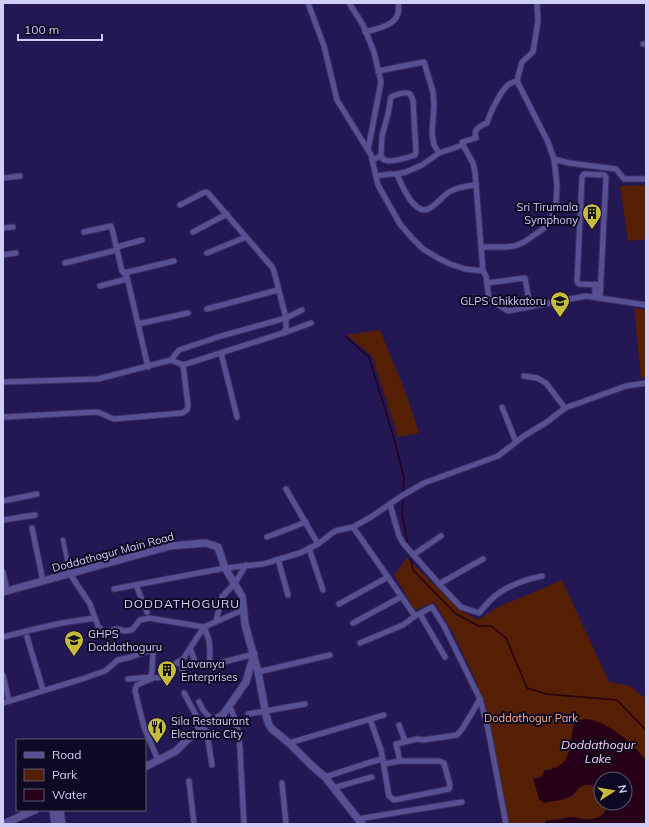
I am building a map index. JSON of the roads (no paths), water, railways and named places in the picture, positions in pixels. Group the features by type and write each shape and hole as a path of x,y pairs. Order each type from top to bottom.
{"street":[{"path":"308,3 324,46 338,100 371,155 378,185 400,224 423,249 438,258 465,269 483,271"},
{"path":"349,3 374,52 381,82 368,150"},
{"path":"365,32 378,29 394,22 399,13 398,3"},
{"path":"481,247 515,246 524,242 543,229 551,220 556,204 554,160 548,142 517,81 522,62 533,52 538,21 537,3"},
{"path":"378,71 424,62 433,92 434,114 432,133 434,145 439,153"},
{"path":"376,176 406,172 439,153 463,144 462,142 476,138 476,130 478,127 487,123 505,88 509,83 517,81"},
{"path":"395,94 410,94 413,100 415,155 403,159 387,161 381,156 382,136 391,97 395,94"},
{"path":"463,144 473,163 475,172 483,271 486,276 489,300 508,311 586,296 646,305"},
{"path":"372,160 381,156"},
{"path":"554,160 616,169 624,179 646,179"},
{"path":"397,174 408,196 420,210 429,209 450,191 464,186 476,185"},
{"path":"598,284 579,284 577,281 582,176 584,174 604,175 606,177 598,298"},
{"path":"3,178 20,176"},
{"path":"180,205 206,192 208,193 272,267 286,318 286,330 283,333"},
{"path":"193,232 227,214"},
{"path":"84,232 111,226 122,270 127,279 148,367"},
{"path":"3,228 14,227"},
{"path":"207,254 246,237"},
{"path":"65,263 142,240"},
{"path":"3,254 16,253"},
{"path":"124,273 174,261"},
{"path":"487,283 525,278 530,306"},
{"path":"100,286 127,279"},
{"path":"207,309 278,290"},
{"path":"3,382 98,379 148,367 171,360 179,350 221,336 286,318 302,310"},
{"path":"138,324 188,313"},
{"path":"171,360 183,365 311,323"},
{"path":"221,353 237,417"},
{"path":"3,416 96,412 102,413 114,419 182,412 187,410 188,405 183,365"},
{"path":"524,376 537,378 546,383 565,408"},
{"path":"114,589 235,566 263,564 300,552 318,544 335,531 353,527 371,517 403,495 424,483 498,456 565,408 626,386 646,383"},
{"path":"502,407 516,442"},
{"path":"286,489 318,544"},
{"path":"3,501 38,494"},
{"path":"390,504 399,536 403,543 461,607 480,612 495,596 504,590 528,579 542,576"},
{"path":"3,520 35,515"},
{"path":"267,537 306,522"},
{"path":"353,527 401,597 418,615 445,657"},
{"path":"32,528 43,581"},
{"path":"413,555 441,536"},
{"path":"63,540 70,574 90,604 98,626 104,632 117,629 132,630 140,620 149,618 204,627"},
{"name":"Doddathogur Main Road","path":"5,592 170,546 206,543 218,547 225,568 242,596 245,624 254,654 269,725 325,777 360,822"},
{"path":"309,548 323,590"},
{"path":"278,559 288,594"},
{"path":"439,584 483,559"},
{"path":"216,621 222,597 235,583 246,565"},
{"path":"3,572 5,592"},
{"path":"339,604 388,578"},
{"path":"136,585 147,612"},
{"path":"353,623 401,597"},
{"path":"360,643 403,625 432,607 444,626 480,699 488,729 506,824"},
{"path":"128,678 163,676 168,674 176,663 183,659 204,627 243,610"},
{"path":"3,637 42,627 95,618"},
{"path":"204,627 209,640 209,666 254,654"},
{"path":"27,637 43,690"},
{"path":"190,648 196,664"},
{"path":"3,703 82,679 104,671 118,660 153,650 152,677"},
{"path":"146,766 176,751 202,725 222,716 246,682 254,654"},
{"path":"258,672 330,655"},
{"path":"180,661 183,671"},
{"path":"3,675 9,700"},
{"path":"152,677 137,685 135,691 144,727 158,760"},
{"path":"184,693 207,733 212,765"},
{"path":"400,761 396,744 417,739 423,740 457,734 463,728 480,699"},
{"path":"199,702 212,720"},
{"path":"248,714 304,704"},
{"path":"229,706 233,712 237,724 239,738 244,824"},
{"path":"289,743 384,715"},
{"path":"325,777 371,762 383,762 400,761 439,761 444,763 450,785 449,789 394,800 389,796 383,762 381,750 370,719"},
{"path":"400,725 405,741"},
{"path":"333,788 372,777"},
{"path":"189,781 194,824"},
{"path":"282,783 286,824"},
{"path":"360,822 462,802"},
{"path":"3,824 33,811"},
{"path":"53,811 55,824"},
{"path":"60,811 62,824"}],"water":[{"name":"Doddathogur Lake","path":"586,719 603,724 620,734 641,754 646,761 646,824 545,824 545,821 573,817 591,819 599,817 605,811 633,811 633,771 593,771 593,786 584,785 572,795 560,800 544,803 539,799 533,778 541,777 544,770 557,767 564,762 569,752 574,722"}],"waterway":[{"path":"346,337 369,357 395,442 404,478 403,493"},
{"path":"403,497 402,514 408,546"},
{"path":"410,554 413,570 456,614 479,626 491,626 506,638 527,688 546,694 617,700 646,730"}],"place":[{"name":"Sri Tirumala Symphony","path":"592,230"},
{"name":"GLPS Chikkatoru","path":"560,318"},
{"name":"GHPS Doddathoguru","path":"74,657"},
{"name":"Lavanya Enterprises","path":"167,687"},
{"name":"Sila Restaurant Electronic City","path":"157,744"}],"district":[{"name":"DODDATHOGURU","path":"182,604"}],"park label":[{"name":"Doddathogur Park","path":"531,718"}]}
